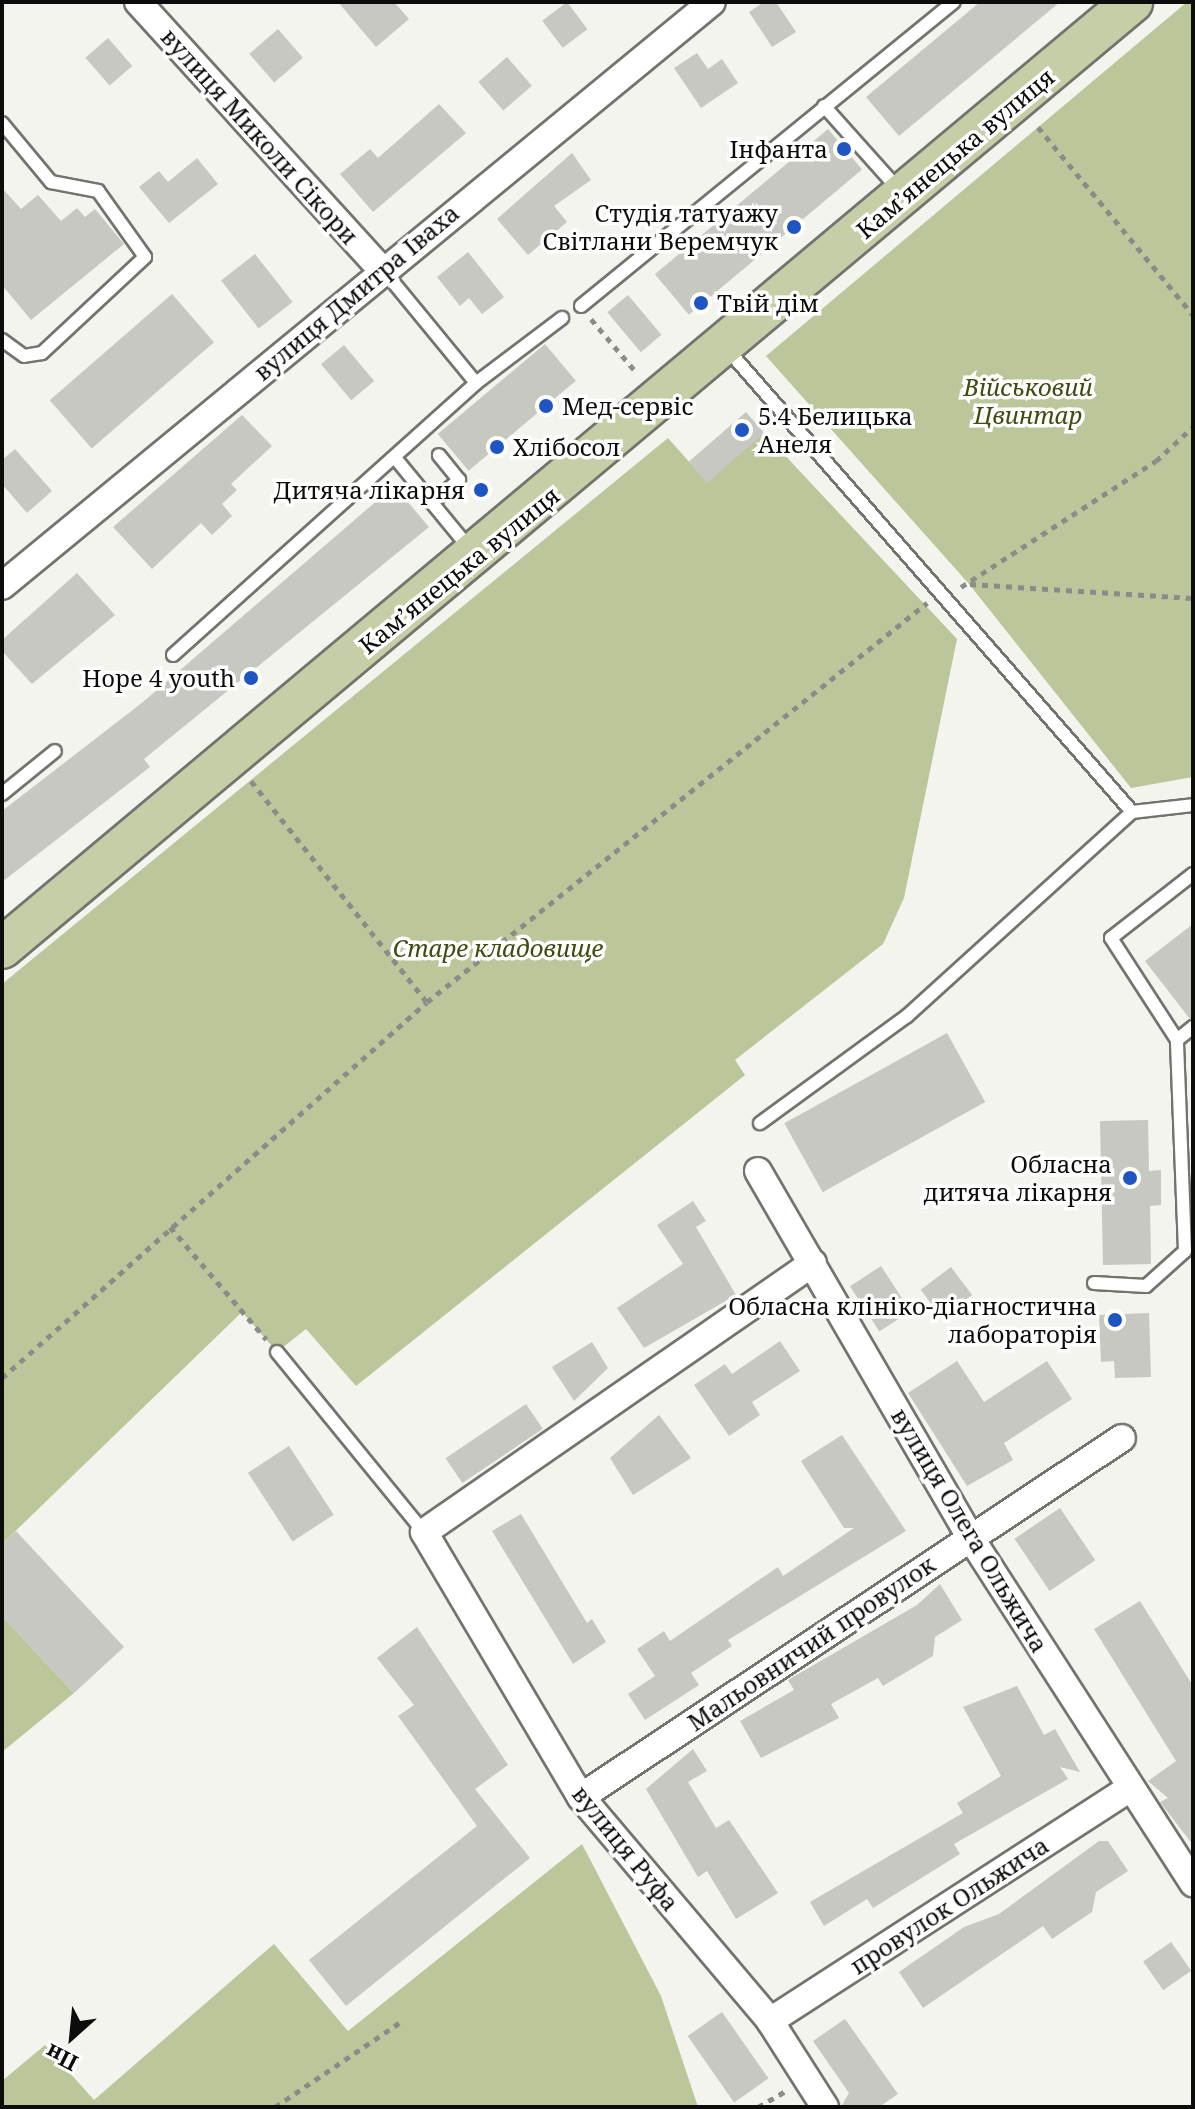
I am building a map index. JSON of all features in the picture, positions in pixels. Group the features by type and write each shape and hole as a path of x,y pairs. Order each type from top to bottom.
{"main road":[{"name":"Камʼянецька вулиця","path":"2,948 905,197 1132,2"}],"street":[{"name":"вулиця Миколи Сікори","path":"138,2 382,270"},
{"name":"вулиця Дмитра Іваха","path":"2,586 382,270 712,2"},
{"name":"вулиця Олега Ольжича","path":"758,1171 970,1537 1129,1789 1193,1883"},
{"path":"424,1532 813,1263"},
{"name":"Мальовничий провулок","path":"581,1797 1122,1438"},
{"name":"вулиця Руфа","path":"424,1532 581,1797 770,2021 825,2107"},
{"name":"провулок Ольжича","path":"770,2021 1129,1789"}],"lane":[{"path":"581,306 954,2"},
{"path":"824,106 905,197"},
{"path":"2,123 51,182 98,191 145,257 42,353 24,356 2,340"},
{"path":"382,270 476,383"},
{"path":"173,655 396,459 476,383 562,318"},
{"path":"725,346 1132,812"},
{"path":"434,501 459,480 439,455"},
{"path":"396,459 434,501 475,556"},
{"path":"2,794 55,751"},
{"path":"760,1123 907,1016 1132,812 1193,805"},
{"path":"1094,1283 1146,1286 1185,1251 1177,1040 1111,938 1193,874"},
{"path":"1177,1040 1193,1027"},
{"path":"277,1352 424,1532"}],"path":[{"path":"1038,127 1193,315"},
{"path":"581,306 637,373"},
{"path":"2,1378 427,1002 942,593 969,584 1156,461 1193,427"},
{"path":"969,584 1193,598"},
{"path":"250,779 427,1002"},
{"path":"170,1227 277,1352"},
{"path":"275,2107 399,2023"}],"green space":[{"name":"Військовий Цвинтар","path":"1187,2 1193,2 1193,777 1131,788 969,584 766,356"},
{"name":"Старе кладовище","path":"764,433 957,639 904,898 883,944 735,1060 745,1075 356,1386 306,1329 277,1352 242,1312 2,1544 2,984 668,438 706,481"},
{"path":"2,1616 74,1693 2,1752"},
{"path":"582,1844 661,1996 698,2107 2,2107 2,2081 45,2045 94,2100 274,1944 348,2031"}],"building":[{"path":"338,2 394,2 409,19 376,47"},
{"path":"567,2 587,29 563,48 542,21"},
{"path":"764,2 776,2 796,32 772,47 749,12"},
{"path":"980,2 1060,2 899,136 866,97"},
{"path":"278,29 303,58 274,83 249,54"},
{"path":"108,38 132,66 110,86 85,58"},
{"path":"697,53 708,69 722,59 738,83 701,108 674,68"},
{"path":"507,57 532,86 503,111 478,82"},
{"path":"439,104 466,133 373,212 340,174 370,149 378,158"},
{"path":"828,129 862,170 689,315 655,274"},
{"path":"572,153 591,180 554,206 567,222 528,255 497,219"},
{"path":"197,158 218,184 169,223 139,187 159,171 168,182"},
{"path":"2,188 21,209 38,195 61,221 77,208 85,217 95,209 124,244 31,320 2,285"},
{"path":"468,252 504,297 482,314 469,298 460,306 437,277"},
{"path":"255,254 293,302 259,329 221,280"},
{"path":"172,294 214,342 92,449 50,400"},
{"path":"628,295 661,335 641,352 607,312"},
{"path":"545,344 576,381 469,471 438,434"},
{"path":"344,345 374,381 351,400 321,364"},
{"path":"746,412 764,433 707,483 689,462"},
{"path":"242,415 272,446 231,484 237,490 222,504 232,516 212,535 201,523 152,569 113,527"},
{"path":"15,449 52,491 27,513 2,484 2,460"},
{"path":"394,486 429,527 144,759 150,767 2,882 2,811 143,702"},
{"path":"77,573 115,615 32,684 2,651 2,640"},
{"path":"1193,924 1193,1018 1190,1019 1145,961"},
{"path":"947,1033 985,1102 823,1192 784,1123"},
{"path":"1148,1120 1149,1171 1161,1170 1161,1205 1150,1206 1151,1264 1103,1265 1100,1121"},
{"path":"693,1201 706,1221 696,1227 736,1295 644,1348 617,1308 683,1264 657,1225"},
{"path":"881,1266 910,1311 879,1331 850,1286"},
{"path":"951,1267 972,1295 942,1318 921,1290"},
{"path":"1149,1313 1151,1377 1115,1378 1114,1361 1101,1362 1099,1315"},
{"path":"780,1341 800,1371 752,1402 760,1415 729,1436 694,1385 725,1364 732,1374"},
{"path":"592,1342 608,1368 574,1401 552,1367"},
{"path":"957,1361 984,1402 1047,1361 1072,1399 1004,1443 1013,1460 967,1486 908,1393"},
{"path":"526,1404 543,1429 462,1483 446,1458"},
{"path":"659,1415 691,1458 633,1495 610,1458"},
{"path":"842,1435 906,1531 728,1640 732,1646 691,1673 699,1685 645,1720 628,1694 655,1676 637,1649 664,1631 670,1641 778,1567 783,1576 854,1528 844,1528 801,1461"},
{"path":"289,1446 334,1515 293,1541 248,1473"},
{"path":"1060,1508 1095,1560 1050,1591 1014,1539"},
{"path":"521,1514 587,1623 592,1619 606,1642 573,1664 492,1531"},
{"path":"16,1531 124,1647 74,1693 2,1616 2,1544"},
{"path":"940,1584 962,1620 935,1637 933,1656 883,1686 878,1678 831,1704 839,1718 761,1758 740,1721 794,1690 788,1680 917,1605"},
{"path":"1140,1601 1193,1686 1193,1845 1160,1802 1168,1798 1148,1781 1176,1761 1094,1629"},
{"path":"417,1627 508,1765 475,1789 530,1858 346,2006 309,1960 477,1826 398,1716 414,1705 377,1658"},
{"path":"1017,1686 1044,1735 1055,1729 1080,1772 1060,1767 1068,1779 954,1844 960,1854 873,1908 867,1899 824,1926 810,1902 963,1813 957,1803 1001,1776 963,1707"},
{"path":"693,1749 707,1771 688,1782 716,1828 729,1820 778,1893 736,1919 707,1871 698,1877 646,1789"},
{"path":"1099,1841 1108,1841 1128,1871 1096,1892 1092,1912 1052,1939 1043,1926 923,2008 899,1972 964,1927 999,1914"},
{"path":"1171,1942 1191,1971 1163,1990 1143,1962"},
{"path":"722,2012 768,2078 734,2102 688,2036"},
{"path":"845,2019 898,2094 879,2107 841,2107 849,2093 813,2041"}],"place":[{"name":"Інфанта","path":"844,149"},
{"name":"Студія татуажу Світлани Веремчук","path":"794,227"},
{"name":"Твій дім","path":"701,303"},
{"name":"Мед-сервіс","path":"546,406"},
{"name":"5.4 Белицька Анеля","path":"742,430"},
{"name":"Хлібосол","path":"497,447"},
{"name":"Дитяча лікарня","path":"481,490"},
{"name":"Hope 4 youth","path":"251,678"},
{"name":"Обласна дитяча лікарня","path":"1130,1178"},
{"name":"Обласна клініко-діагностична лабораторія","path":"1115,1320"}]}
